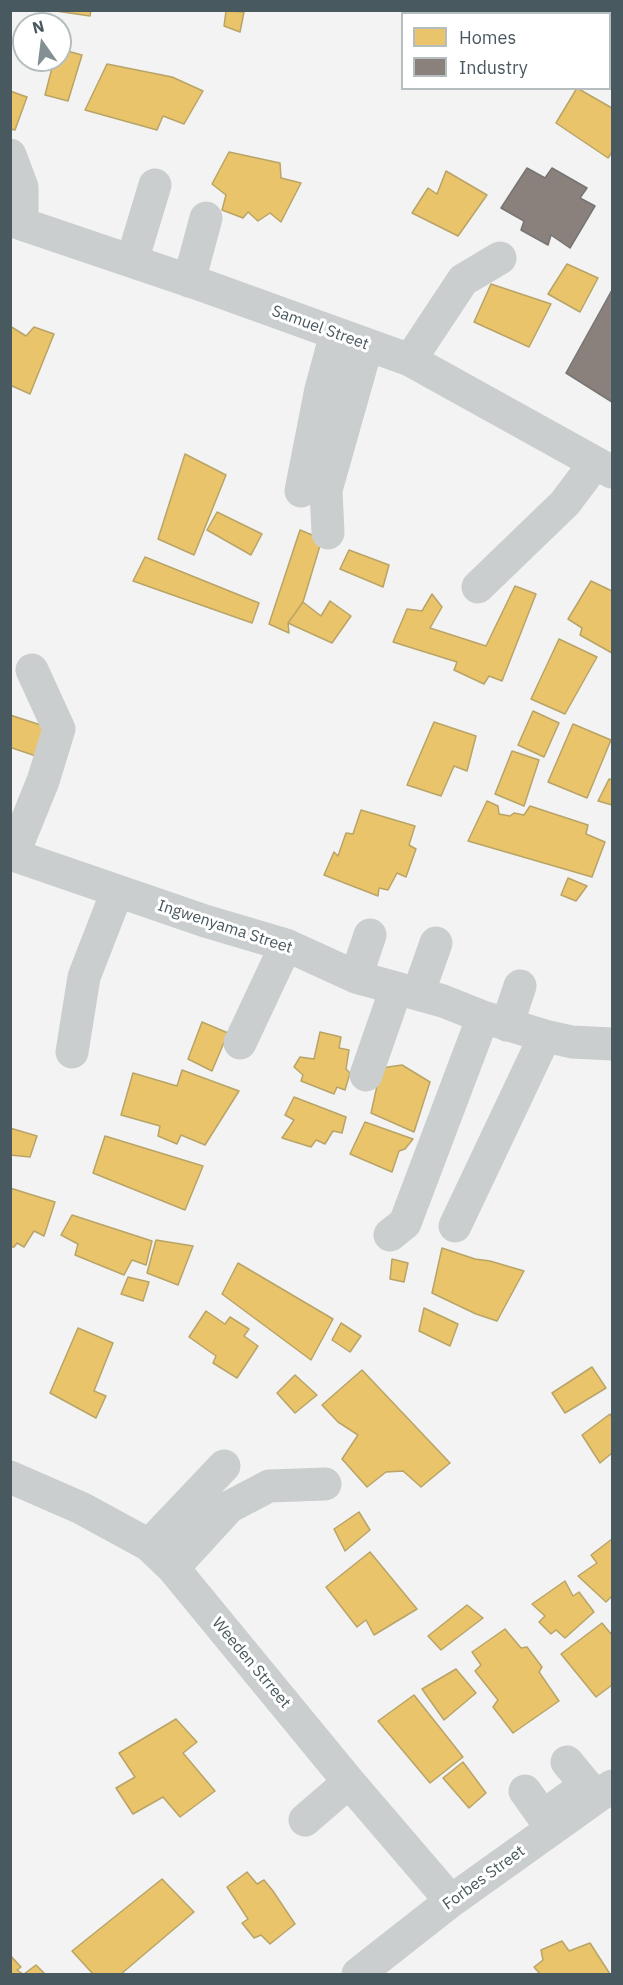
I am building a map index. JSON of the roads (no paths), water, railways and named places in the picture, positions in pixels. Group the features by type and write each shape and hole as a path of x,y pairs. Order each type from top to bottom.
{"street":[{"path":"10,155 22,187 16,222"},
{"path":"132,261 155,185"},
{"path":"189,281 206,218"},
{"name":"Samuel Street","path":"16,222 410,360 604,467"},
{"path":"410,360 463,280 500,258"},
{"path":"301,491 321,389 336,334"},
{"path":"328,532 326,490 367,345"},
{"path":"478,587 604,467"},
{"path":"12,854 43,781 59,729 33,670"},
{"name":"Ingwenyama Street","path":"12,854 117,892 286,945 356,977 443,1001 495,1021 545,1036 572,1042 612,1044"},
{"path":"72,1052 84,977 117,892"},
{"path":"356,977 370,935"},
{"path":"366,1075 407,991 436,943"},
{"path":"240,1043 286,945"},
{"path":"390,1235 405,1222 495,1021 520,986"},
{"path":"455,1226 545,1036"},
{"path":"149,1545 224,1466"},
{"name":"Weeden Strreet","path":"10,1478 81,1508 149,1545 173,1568 349,1782 451,1901"},
{"path":"173,1568 228,1507 269,1486 325,1484"},
{"path":"540,1812 586,1785 567,1762"},
{"path":"305,1821 349,1782"},
{"name":"Forbes Street","path":"377,1968 451,1901 540,1812 610,1793"}]}
